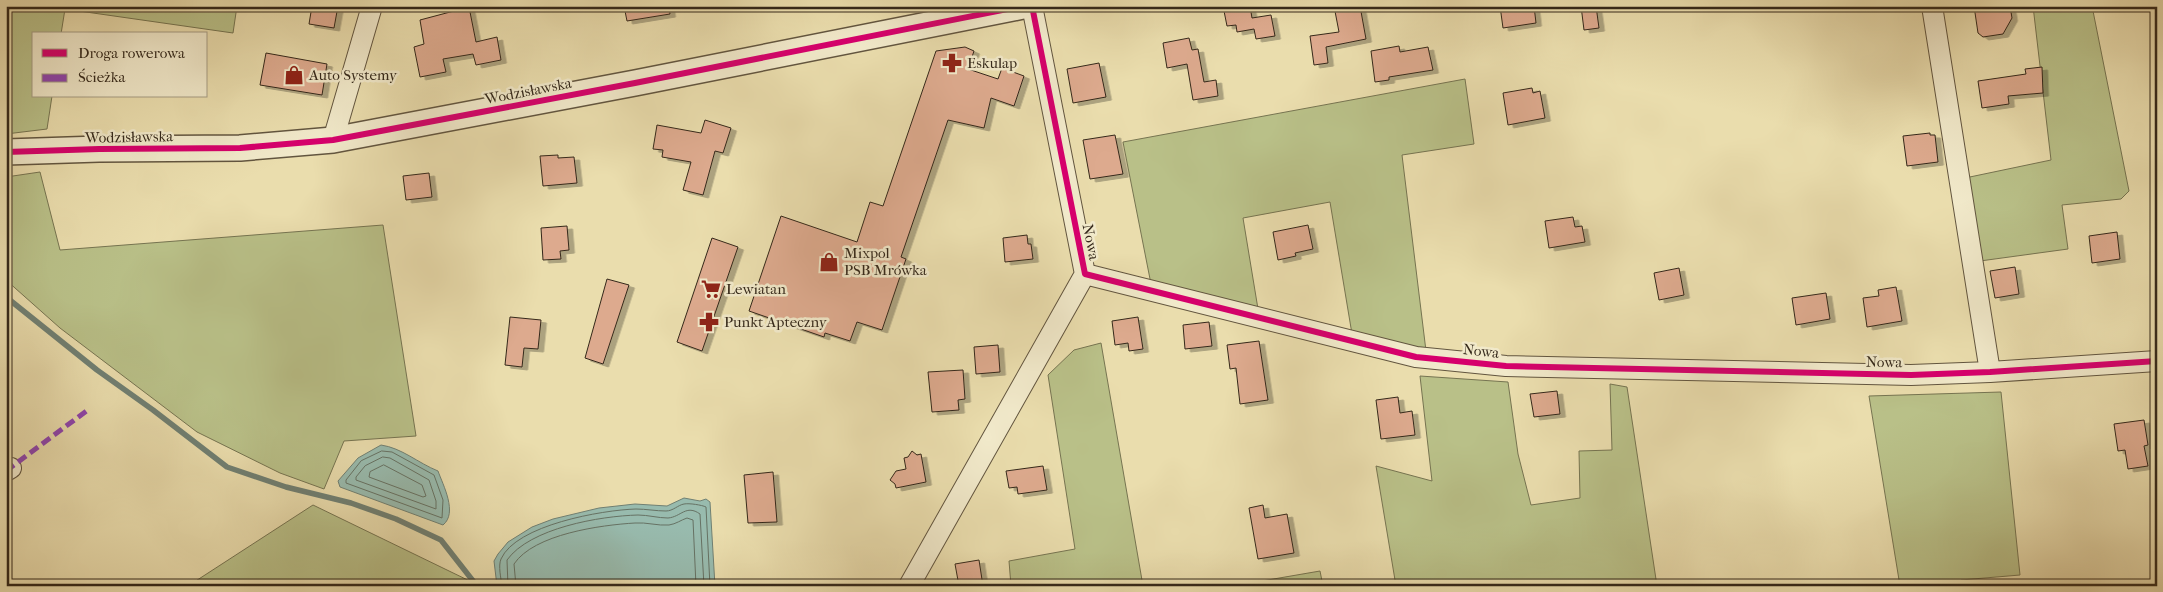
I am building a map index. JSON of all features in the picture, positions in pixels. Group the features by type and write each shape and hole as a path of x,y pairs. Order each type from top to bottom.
{"street":[{"path":"333,140 372,6"},
{"path":"1932,6 1990,372"},
{"name":"Wodzisławska","path":"6,152 240,148 333,140 1018,7"},
{"name":"Nowa","path":"910,586 1085,274 1018,7"},
{"name":"Nowa","path":"1085,274 1416,357 1506,366 1911,375 2157,361"}],"green space":[{"path":"6,6 237,6 233,33 65,9 61,32 32,32 32,98 52,98 47,129 6,134"},
{"path":"2033,6 2092,6 2129,191 2121,199 2062,205 2068,249 1980,261 1965,178 2051,160"},
{"path":"1465,79 1474,144 1402,155 1426,351 1352,334 1330,202 1243,218 1258,309 1151,284 1123,142"},
{"path":"40,172 60,250 383,225 416,436 344,441 324,489 280,473 197,432 60,328 6,280 6,177"},
{"path":"1101,343 1143,586 1011,586 1009,561 1075,549 1048,375 1074,350"},
{"path":"1420,376 1508,382 1518,454 1531,505 1580,498 1579,451 1612,450 1610,384 1627,387 1657,586 1396,586 1376,466 1432,481"},
{"path":"2001,392 2020,575 1961,580 1961,586 1900,586 1869,396"},
{"path":"313,505 480,586 188,586"},
{"path":"1320,571 1323,586 1233,586"}],"water":[{"path":"381,445 403,452 438,471 446,491 449,506 447,520 443,525 340,487 338,481 358,458"},
{"path":"684,498 700,501 706,499 710,502 715,586 497,586 494,561 498,554 508,542 532,527 553,519 599,508 635,504 667,506"}],"building":[{"path":"312,6 338,6 334,28 309,24"},
{"path":"624,6 669,6 670,14 627,21"},
{"path":"1223,6 1250,6 1252,18 1271,15 1275,36 1256,39 1254,29 1237,32 1236,25 1227,26"},
{"path":"1334,6 1360,6 1366,39 1326,47 1328,63 1314,65 1310,36 1339,32"},
{"path":"1500,6 1534,6 1536,23 1503,28"},
{"path":"1581,6 1596,6 1599,28 1584,30"},
{"path":"1974,6 2010,6 2012,18 2003,34 1983,37 1978,33"},
{"path":"469,7 476,42 497,37 501,60 476,65 473,54 443,59 446,72 420,77 414,47 424,44 420,20"},
{"path":"1189,38 1192,50 1198,49 1204,82 1216,80 1218,96 1193,100 1187,64 1167,68 1163,43"},
{"path":"1399,46 1400,52 1428,47 1433,70 1389,77 1389,80 1375,82 1371,51"},
{"path":"965,47 974,51 968,69 998,79 1002,68 1024,76 1014,106 991,98 984,128 948,120 901,257 906,259 882,330 857,322 850,341 825,333 824,337 749,311 781,216 857,242 870,202 883,206 936,51"},
{"name":"Auto Systemy","path":"266,53 327,64 322,95 260,85"},
{"path":"1099,63 1106,97 1073,103 1067,69"},
{"path":"2042,67 2043,93 2008,96 2009,104 1982,108 1978,81 2026,74 2025,69"},
{"path":"1532,88 1533,93 1540,91 1545,118 1508,125 1503,93"},
{"path":"705,120 731,128 723,153 715,151 703,195 683,190 691,162 662,157 663,150 653,149 657,125 701,133"},
{"path":"1930,133 1930,135 1935,135 1938,162 1907,166 1903,136"},
{"path":"1115,135 1123,174 1090,179 1083,140"},
{"path":"558,155 558,158 574,157 577,183 543,186 540,156"},
{"path":"429,173 432,197 406,200 403,176"},
{"path":"1573,217 1575,227 1582,226 1585,242 1549,248 1545,221"},
{"path":"1308,225 1313,249 1295,253 1296,256 1278,260 1273,232"},
{"path":"567,226 569,250 560,251 561,259 543,260 541,228"},
{"path":"2117,232 2120,259 2092,263 2089,236"},
{"path":"1027,235 1028,244 1031,244 1033,259 1005,262 1003,238"},
{"path":"712,238 738,247 702,351 677,342"},
{"path":"2015,267 2019,294 1995,298 1990,271"},
{"path":"1679,268 1684,295 1659,300 1654,273"},
{"path":"607,279 629,285 603,364 585,358"},
{"path":"1896,287 1902,321 1867,327 1863,298 1879,296 1878,290"},
{"path":"1826,293 1830,319 1796,325 1792,298"},
{"path":"510,317 541,320 538,349 524,348 522,367 505,365"},
{"path":"1138,317 1143,349 1129,351 1128,343 1115,345 1112,321"},
{"path":"1209,322 1212,346 1185,349 1183,325"},
{"path":"1259,341 1268,400 1240,404 1236,368 1230,369 1227,345"},
{"path":"998,345 1000,372 976,374 974,347"},
{"path":"963,370 965,399 958,400 959,410 932,412 928,372"},
{"path":"1557,391 1560,414 1534,417 1530,394"},
{"path":"1398,397 1400,413 1412,411 1415,435 1381,439 1376,400"},
{"path":"2144,420 2148,445 2144,446 2148,466 2128,469 2125,450 2118,451 2114,424"},
{"path":"912,451 917,455 921,454 926,482 896,488 895,484 890,480 896,471 906,469 904,458 908,457"},
{"path":"1043,466 1047,490 1018,494 1017,487 1009,488 1006,471"},
{"path":"773,472 777,522 748,523 744,475"},
{"path":"1263,505 1265,518 1287,514 1294,553 1258,559 1249,508"},
{"path":"979,560 983,586 959,586 955,564"}],"waterway":[{"path":"6,297 97,370 227,467 286,487 351,503 396,519 441,540 477,586"}],"marked path":[{"path":"6,471 89,409"}],"cycle path":[{"path":"6,152 240,148 333,140 635,83 1023,6"},
{"path":"1032,6 1085,274 1416,357 1506,366 1911,375 2157,361"}],"place":[{"name":"Eskulap","path":"952,63"},
{"name":"Auto Systemy","path":"294,75"},
{"name":"Mixpol PSB Mrówka","path":"829,262"},
{"name":"Lewiatan","path":"711,289"},
{"name":"Punkt Apteczny","path":"709,322"}]}
